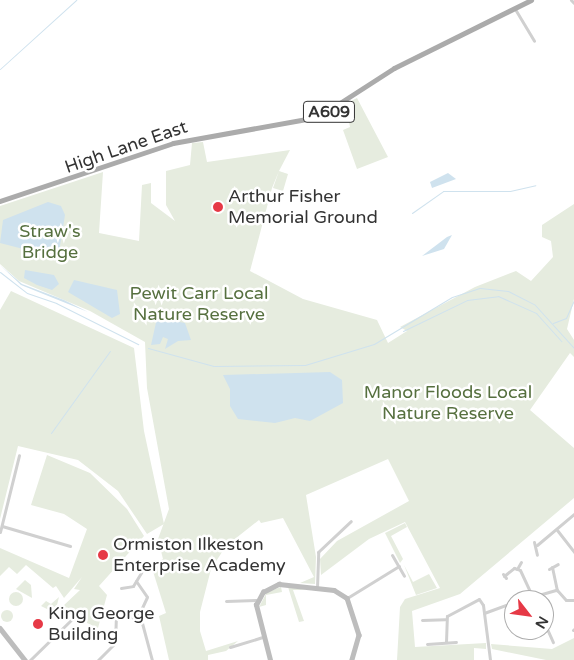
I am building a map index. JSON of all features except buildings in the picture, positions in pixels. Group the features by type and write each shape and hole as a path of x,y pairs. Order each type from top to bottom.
{"main road":[{"name":"High Lane East","path":"0,201 178,142 318,117 396,67 531,0"}],"street":[{"path":"571,0 574,3"},
{"path":"515,9 534,41"},
{"path":"0,532 19,455"},
{"path":"538,555 535,544 557,530 574,514"},
{"path":"317,588 318,552 327,546 351,521"},
{"path":"2,526 70,546"},
{"path":"557,530 574,552"},
{"path":"392,555 404,576"},
{"path":"504,576 517,569 521,562"},
{"path":"121,588 130,588 136,582 140,567 146,564"},
{"path":"558,564 551,568 557,590 566,600 574,600"},
{"path":"346,598 399,566"},
{"path":"517,569 529,590"},
{"path":"136,582 147,597 137,618 152,660"},
{"path":"270,660 258,600 266,589 279,584 317,588 346,598"},
{"path":"226,601 241,598 258,600"},
{"path":"241,598 242,606"},
{"path":"346,598 359,641 352,660"},
{"path":"422,620 431,617 445,618 476,599 483,603 490,660"},
{"path":"484,613 504,606"},
{"path":"429,611 431,617"},
{"path":"99,660 115,643 114,619 137,618"},
{"path":"445,618 446,642"},
{"path":"30,660 72,619"},
{"path":"0,628 25,660"},
{"path":"230,647 264,637"},
{"path":"433,638 433,644"},
{"path":"427,644 456,642"}],"green space":[{"path":"357,98 388,157 357,169 343,130 350,127 345,104"},
{"path":"203,142 207,162 290,150 272,188 250,271 303,299 377,320 388,343 407,331 400,327 475,287 516,271 531,281 553,257 551,241 542,237 542,225 574,204 574,299 567,329 574,340 574,357 570,353 530,410 574,448 574,498 460,594 412,611 415,647 486,643 486,649 474,648 474,660 397,660 400,607 405,599 440,588 405,522 369,539 321,575 320,559 337,541 409,501 388,459 306,495 316,557 315,584 300,583 314,577 283,518 261,523 259,520 226,546 211,569 200,612 200,631 206,651 238,641 226,651 208,655 208,660 169,660 159,616 166,613 151,565 163,559 158,539 169,509 147,388 145,342 90,311 19,281 0,264 0,206 103,172 99,233 139,241 142,185 151,183 151,203 175,221 166,205 166,171 190,165 192,143"},
{"path":"279,171 288,174 283,191 273,188"},
{"path":"11,291 134,348 144,431 164,524 147,534 118,491 78,460 18,446 0,519 0,310"},
{"name":"Ormiston Ilkeston Enterprise Academy","path":"47,455 90,473 127,509 144,536 99,586 107,595 98,628 87,623 80,612 73,609 68,614 62,607 80,590 74,589 82,577 64,598 56,586 53,588 26,565 17,574 9,567 0,576 0,548 69,578 87,529 64,514 31,505"},
{"path":"405,523 407,527 391,536 403,559 400,563 385,533"},
{"path":"404,565 413,582 429,574 437,588 416,595"},
{"path":"25,580 31,585 32,598 16,589"},
{"path":"281,587 282,592 266,595 266,605 259,607 267,592"},
{"path":"288,587 307,590 293,590 304,621 299,622"},
{"path":"16,592 21,594 23,599 21,604 16,606 11,604 9,599 11,594"},
{"path":"59,597 55,613 41,606 46,601 51,604"},
{"path":"5,610 9,610 13,616 9,622 5,622 1,618 1,614"},
{"path":"574,638 574,660 546,660 492,649 491,644 552,649"}],"water":[{"path":"448,173 456,179 432,188 430,182"},
{"path":"48,202 61,206 65,215 59,252 35,252 0,243 3,220"},
{"path":"452,235 444,249 422,256 447,237"},
{"path":"0,265 22,284 64,300 88,312 21,285"},
{"path":"25,270 54,275 59,284 52,290 37,285 24,278"},
{"path":"74,280 117,290 120,314 112,318 68,292"},
{"path":"157,318 185,323 191,340 178,341 165,349 168,339 163,337 160,344 151,345"},
{"path":"330,372 342,380 343,403 310,421 295,418 275,423 238,419 230,406 230,389 223,375"}],"waterway":[{"path":"0,69 76,0"},
{"path":"412,213 443,191 510,191 535,185"},
{"path":"0,272 27,293 56,303 138,344"},
{"path":"148,348 214,366 305,365 374,344 452,297 480,288 508,291 535,305 574,348"},
{"path":"403,331 467,300 498,296 536,313 561,341"},
{"path":"553,323 566,318 574,300"},
{"path":"51,433 110,351"}],"place":[{"name":"Arthur Fisher Memorial Ground","path":"218,207"},
{"name":"Ormiston Ilkeston Enterprise Academy","path":"103,555"},
{"name":"King George Building","path":"38,624"}],"park label":[{"name":"Straw's Bridge","path":"50,242"},
{"name":"Pewit Carr Local Nature Reserve","path":"199,304"},
{"name":"Manor Floods Local Nature Reserve","path":"448,403"}]}
